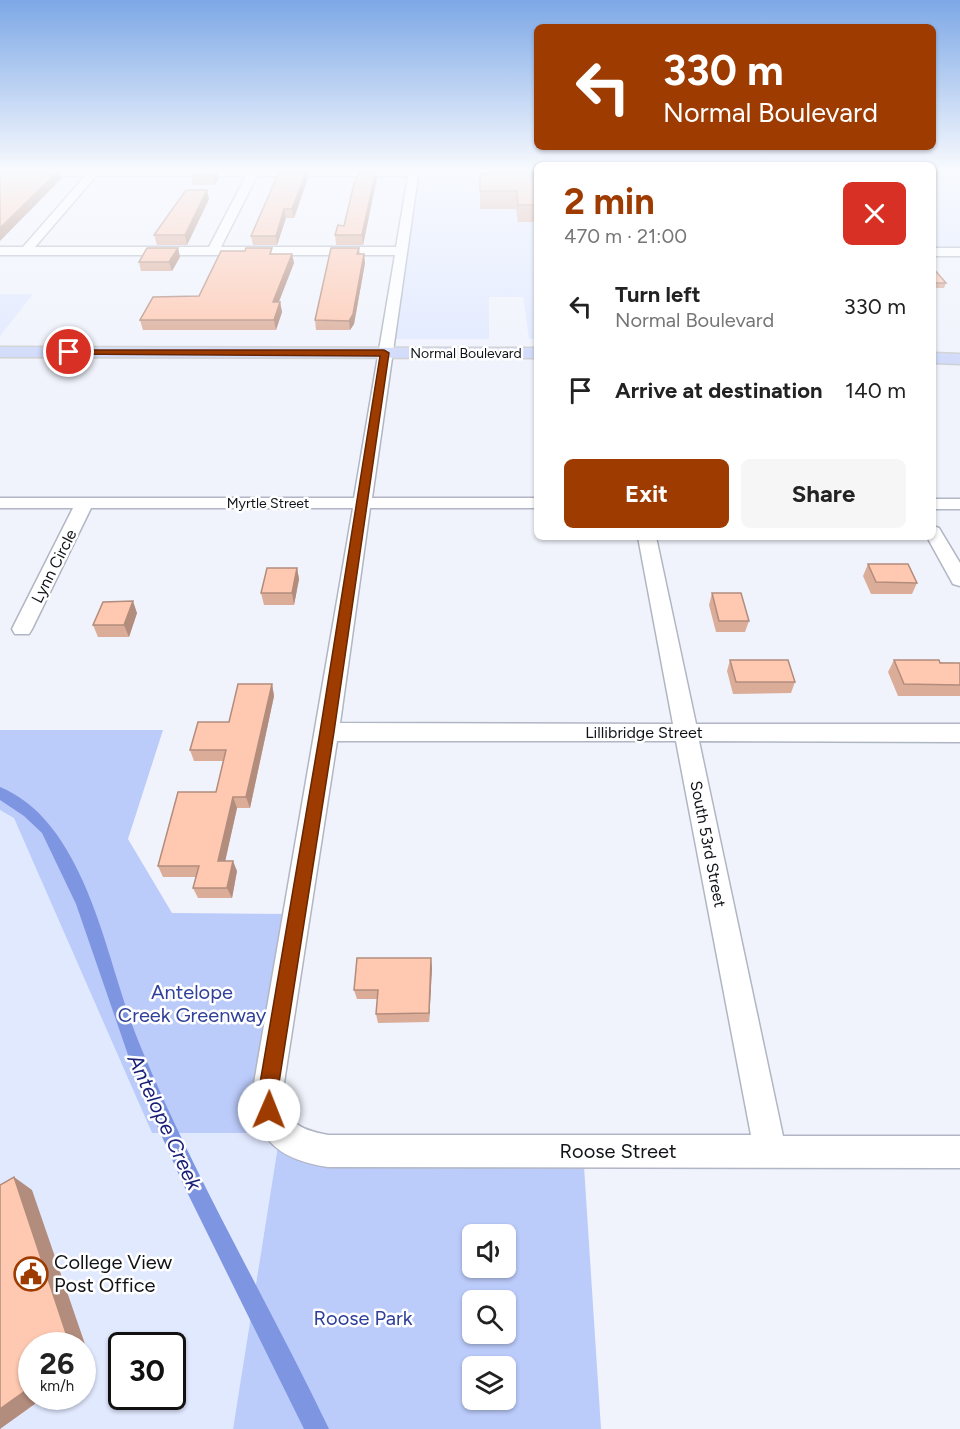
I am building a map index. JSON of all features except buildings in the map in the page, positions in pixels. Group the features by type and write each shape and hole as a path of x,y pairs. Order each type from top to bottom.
{"main road":[{"path":"936,350 960,349"},
{"name":"Normal Boulevard","path":"0,352 534,353"},
{"path":"936,358 960,359"}],"street":[{"path":"26,251 39,236"},
{"path":"213,251 221,236"},
{"path":"327,732 403,236"},
{"path":"0,251 401,251"},
{"path":"936,252 960,252"},
{"name":"Myrtle Street","path":"0,503 534,503"},
{"name":"Lynn Circle","path":"22,629 85,503"},
{"path":"936,504 960,504"},
{"path":"936,537 960,580"},
{"name":"South 53rd Street","path":"648,540 770,1152"},
{"name":"Lillibridge Street","path":"327,732 960,733"},
{"name":"Roose Street","path":"327,732 268,1089 269,1110 280,1132 300,1146 328,1151 960,1152"}],"shaded area":[{"path":"403,236 534,236 534,339 529,339 523,297 489,297 489,339 387,339"},
{"path":"936,236 960,236 960,252 936,252"},
{"path":"0,294 33,294 0,336"},
{"path":"0,810 14,817 152,1133 280,1132 233,1429 0,1429"}],"green space":[{"path":"0,730 163,730 128,839 172,913 297,914 268,1089 280,1132 583,1151 601,1429 233,1429 280,1133 152,1133 14,818 0,810"}],"water":[{"name":"Antelope Creek","path":"0,787 34,808 60,839 74,863 94,909 133,1027 163,1098 209,1194 329,1429 304,1429 183,1184 136,1078 76,904 42,833 24,816 0,800"}],"place":[{"name":"College View Post Office","path":"31,1274"}],"route":[{"path":"69,352 384,353 327,732 268,1089 269,1110"}],"park label":[{"name":"Antelope Creek Greenway","path":"192,1004"},
{"name":"Roose Park","path":"363,1318"}]}
